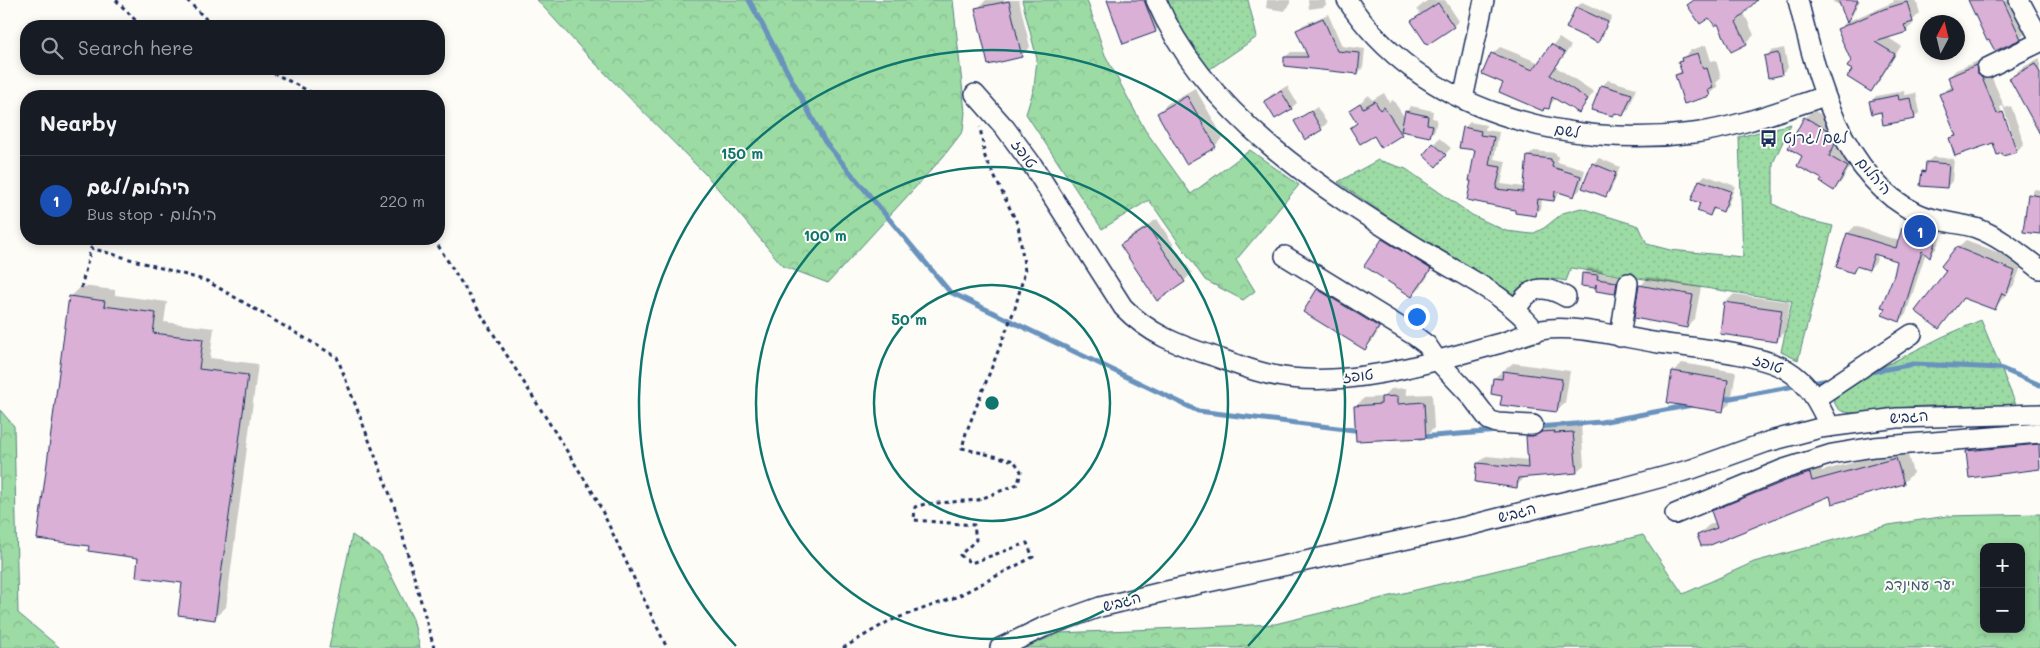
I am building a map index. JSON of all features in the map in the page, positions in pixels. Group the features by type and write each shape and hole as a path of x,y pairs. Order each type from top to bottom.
{"street":[{"path":"1156,0 1172,33 1202,78 1228,107 1255,131 1336,194 1516,310 1536,332"},
{"name":"לשם","path":"1347,0 1368,28 1396,56 1431,81 1462,98 1496,113 1550,128 1578,133 1637,137 1676,135 1725,128 1826,96"},
{"path":"1462,98 1484,0"},
{"name":"היהלום","path":"1798,0 1812,59 1826,96 1841,130 1870,176 1891,197 1918,214 1986,232 2040,269"},
{"path":"1987,68 2040,40 2019,0"},
{"name":"טופז","path":"975,94 1005,128 1033,166 1118,299 1130,314 1153,333 1182,347 1274,376 1297,379 1353,377 1402,369 1536,332 1564,329 1760,359 1779,366 1795,375 1816,398 1830,426"},
{"path":"1285,256 1427,345 1437,360 1470,395 1489,420 1497,423 1533,425"},
{"path":"1620,337 1628,283"},
{"path":"1516,310 1523,298 1539,289 1548,289 1566,298"},
{"path":"1816,398 1912,334"},
{"name":"הגביש","path":"1000,648 1044,626 1100,607 1468,526 1622,488 1701,466 1793,434 1872,420 1921,416 2040,414"},
{"path":"1675,514 1784,469 1832,454 1874,447 2040,433"}],"path":[{"path":"116,0 135,20"},
{"path":"188,0 207,20"},
{"path":"278,75 306,90"},
{"path":"844,648 889,622 956,597 1033,557 1027,543 970,563 960,556 976,540 974,525 914,520 915,507 925,504 978,500 1018,484 1021,471 1014,461 962,448 966,433 1015,308 1025,271 1018,225 985,157 980,121"},
{"path":"438,245 595,496 667,648"},
{"path":"81,288 91,248 207,281 337,357 394,505 434,648"}],"green space":[{"path":"537,0 953,0 965,112 963,131 943,157 828,283 783,266 708,177 588,56"},
{"path":"1022,0 1087,0 1105,55 1145,130 1191,194 1250,150 1299,185 1236,260 1255,291 1243,300 1205,280 1149,200 1102,229 1026,114 1034,88 1037,59"},
{"path":"1166,0 1248,0 1257,37 1207,71 1186,39"},
{"path":"1791,124 1773,163 1773,204 1803,219 1833,226 1798,360 1781,352 1792,301 1571,268 1566,281 1550,279 1537,281 1513,296 1407,230 1338,182 1378,160 1406,169 1472,215 1506,231 1532,234 1544,228 1563,213 1581,208 1639,226 1647,244 1670,250 1743,257 1739,137"},
{"path":"1981,320 2017,407 1923,406 1852,413 1839,410 1836,406 1833,395 1839,389 1942,337"},
{"path":"0,410 14,426 18,613 60,648 0,648"},
{"name":"יער עמינדב","path":"2040,514 2040,648 1024,648 1060,633 1275,624 1643,535 1683,594 1754,562 1889,525 1947,516"},
{"path":"352,535 381,555 413,619 420,648 329,648"}],"building":[{"path":"1107,0 1144,0 1156,32 1123,44"},
{"path":"1694,0 1757,0 1736,22 1747,44 1731,52 1718,24 1715,26 1709,18 1700,24 1687,5"},
{"path":"1838,0 1858,0 1847,23"},
{"path":"1968,0 2003,0 2021,39 1995,51 1989,40 1987,41"},
{"path":"1009,1 1022,57 988,65 975,8"},
{"path":"1907,2 1913,22 1904,25 1907,32 1875,42 1895,54 1871,92 1847,77 1852,70 1847,67 1851,61 1837,29 1884,9"},
{"path":"1438,3 1454,27 1427,45 1411,21"},
{"path":"1576,7 1608,22 1598,43 1566,28"},
{"path":"1323,18 1337,51 1360,53 1358,74 1284,66 1284,57 1308,57 1296,30"},
{"path":"1551,44 1565,53 1550,75 1588,99 1579,113 1552,97 1549,109 1544,108 1543,111 1499,92 1503,83 1482,74 1491,53 1533,70"},
{"path":"1698,53 1703,69 1707,68 1713,88 1708,90 1710,96 1684,104 1675,75 1682,73 1678,62 1682,61 1681,58"},
{"path":"1778,53 1782,75 1768,78 1764,56"},
{"path":"2035,64 2040,73 2040,134 2009,78"},
{"path":"1976,65 1977,72 1982,78 1997,114 2003,112 2017,152 2003,156 2002,153 1997,155 1993,143 1955,156 1949,138 1956,136 1939,94 1953,89 1948,77"},
{"path":"1601,85 1632,94 1623,116 1615,113 1613,116 1591,110"},
{"path":"1281,91 1292,109 1275,119 1264,101"},
{"path":"1898,95 1899,100 1911,98 1915,119 1883,125 1881,112 1872,114 1869,101"},
{"path":"1187,96 1216,147 1186,164 1157,113"},
{"path":"1375,101 1380,110 1384,107 1402,135 1381,148 1374,136 1360,144 1350,128 1357,123 1349,110 1360,103 1363,108"},
{"path":"1311,111 1322,130 1305,140 1294,121"},
{"path":"1405,111 1428,116 1427,124 1433,125 1430,137 1401,131"},
{"path":"1804,117 1828,130 1835,144 1829,156 1848,167 1834,191 1820,182 1822,179 1797,166 1802,156 1788,148"},
{"path":"1463,127 1481,131 1480,135 1494,137 1489,165 1501,167 1496,189 1523,192 1527,156 1551,159 1553,162 1552,167 1581,176 1574,197 1555,191 1554,201 1538,199 1536,216 1515,213 1515,210 1467,200 1475,150 1459,148"},
{"path":"1433,143 1446,155 1436,167 1423,155"},
{"path":"1926,162 1949,164 1947,188 1920,186 1922,171 1925,172"},
{"path":"1592,163 1616,173 1606,197 1582,188"},
{"path":"1699,180 1731,191 1723,212 1713,208 1710,216 1697,211 1700,203 1691,200"},
{"path":"2028,194 2040,196 2040,234 2023,232"},
{"path":"1148,227 1185,282 1157,301 1120,245"},
{"path":"1902,228 1911,231 1912,228 1927,233 1926,236 1936,239 1930,258 1922,251 1900,322 1882,315 1885,308 1881,307 1894,275 1897,261 1874,254 1869,270 1856,266 1853,273 1836,267 1847,233 1896,248"},
{"path":"1382,239 1431,269 1412,297 1364,266"},
{"path":"1956,247 2015,271 2006,295 2002,293 1995,310 1963,298 1939,329 1915,311 1946,271 1941,266"},
{"path":"1582,273 1598,275 1597,279 1617,282 1615,294 1596,291 1596,284 1595,288 1581,286"},
{"path":"1639,285 1693,295 1687,328 1634,318"},
{"path":"1317,289 1379,327 1365,350 1303,312"},
{"path":"69,296 105,301 104,306 156,313 153,333 203,339 199,369 248,375 215,620 178,615 182,583 136,577 138,558 88,551 89,546 37,539"},
{"path":"1724,302 1782,310 1777,342 1720,334"},
{"path":"1503,371 1562,379 1557,412 1500,405 1502,396 1491,394 1493,378 1502,379"},
{"path":"1672,371 1728,380 1723,412 1667,403"},
{"path":"1398,396 1398,404 1424,402 1426,438 1356,441 1354,406 1381,404 1381,397"},
{"path":"1555,431 1554,433 1573,432 1577,473 1518,478 1517,488 1475,482 1477,463 1528,468 1526,436"},
{"path":"2039,444 2040,469 1969,478 1966,451"},
{"path":"1896,458 1904,484 1832,504 1830,496 1708,546 1701,546 1697,535 1717,528 1711,511 1810,473 1812,481"}],"waterway":[{"path":"749,0 825,142 950,292 1198,411 1362,431"},
{"path":"1865,373 1914,364 2000,368 2040,385"},
{"path":"1811,383 1829,380"},
{"path":"1720,400 1800,385"},
{"path":"1537,427 1601,422 1692,405"},
{"path":"1420,437 1499,431"}],"place":[{"name":"לשם/גרנט","path":"1769,138"},
{"name":"היהלום/לשם","path":"1920,231"}]}
